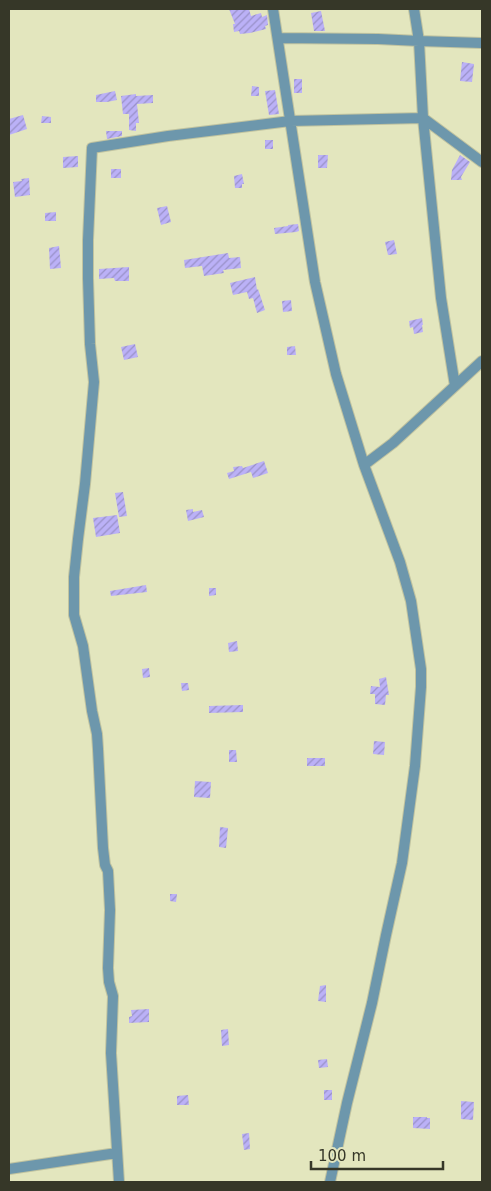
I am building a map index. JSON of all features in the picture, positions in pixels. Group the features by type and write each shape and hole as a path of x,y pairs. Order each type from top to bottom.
{"street":[{"path":"273,9 315,282 336,374 364,465 400,562 411,601 422,687 415,766 402,863 372,1003 330,1182"},
{"path":"414,9 419,41 423,118 441,298 455,386"},
{"path":"278,38 482,43"},
{"path":"119,1182 112,1053 113,996 108,968 110,910 108,871 105,865 103,848 97,734 83,646 74,614 75,568 94,382 90,344 88,278 92,148 168,136 290,122 423,118 482,162"},
{"path":"364,465 393,443 482,361"},
{"path":"9,1169 117,1154"}],"building":[{"path":"229,9 249,9 251,16 261,13 262,17 267,15 268,25 265,26 266,29 250,33 240,34 239,31 234,32 233,24 235,24"},
{"path":"321,11 325,31 314,31 311,13"},
{"path":"462,62 474,64 472,82 460,81"},
{"path":"294,79 302,79 302,93 294,93"},
{"path":"252,86 259,87 259,96 251,96"},
{"path":"275,90 279,114 269,115 265,91"},
{"path":"115,91 117,100 96,102 96,95"},
{"path":"136,94 136,96 153,95 153,103 137,104 139,123 136,123 136,131 129,130 129,114 123,114 121,96"},
{"path":"23,115 27,129 9,135 9,119"},
{"path":"42,116 51,117 51,123 41,123"},
{"path":"106,131 122,131 122,136 107,139"},
{"path":"265,140 273,140 273,149 265,149"},
{"path":"318,155 328,155 327,168 318,168"},
{"path":"460,155 470,162 461,177 462,180 451,180 452,170"},
{"path":"78,156 78,167 63,168 63,157"},
{"path":"111,169 121,169 121,178 111,178"},
{"path":"242,174 244,184 242,184 242,188 235,188 234,176"},
{"path":"29,178 30,195 15,197 13,182"},
{"path":"167,206 171,222 161,225 157,208"},
{"path":"56,212 56,221 45,221 45,213"},
{"path":"298,224 299,231 275,234 274,228"},
{"path":"394,240 397,254 388,255 385,242"},
{"path":"59,246 61,268 50,269 49,248"},
{"path":"228,253 229,258 240,257 241,268 223,270 224,273 204,276 202,266 185,268 184,260"},
{"path":"129,267 129,281 115,281 114,278 99,279 99,269"},
{"path":"255,277 257,290 265,310 257,313 253,298 249,299 247,292 233,295 230,283"},
{"path":"291,300 292,311 283,312 282,301"},
{"path":"422,318 423,332 414,334 413,327 410,328 409,321"},
{"path":"135,344 138,357 124,360 121,347"},
{"path":"295,346 296,355 287,355 287,347"},
{"path":"264,461 268,473 253,478 251,472 229,479 227,473 234,471 233,467 242,466 243,468"},
{"path":"123,492 127,516 119,517 115,493"},
{"path":"193,509 193,512 202,510 204,517 188,521 186,510"},
{"path":"117,515 120,533 96,537 93,518"},
{"path":"146,585 147,592 111,596 110,591"},
{"path":"209,588 216,588 216,595 209,596"},
{"path":"237,641 238,651 229,652 228,643"},
{"path":"149,668 150,677 143,678 142,669"},
{"path":"386,677 389,695 386,695 385,705 375,704 375,694 370,694 371,686 380,687 379,679"},
{"path":"181,683 188,683 189,690 182,691"},
{"path":"243,705 243,712 209,713 209,706"},
{"path":"374,741 385,742 384,755 373,754"},
{"path":"229,750 236,750 237,762 229,762"},
{"path":"307,758 325,758 325,766 307,766"},
{"path":"195,781 211,782 210,798 194,797"},
{"path":"220,827 228,828 226,848 219,847"},
{"path":"170,894 177,894 176,902 170,901"},
{"path":"326,985 326,1002 318,1001 320,986"},
{"path":"149,1009 149,1022 129,1023 129,1017 132,1016 131,1010"},
{"path":"228,1029 229,1045 222,1046 221,1030"},
{"path":"327,1059 328,1067 319,1068 318,1060"},
{"path":"324,1090 332,1090 332,1100 324,1100"},
{"path":"188,1095 189,1105 177,1105 177,1096"},
{"path":"461,1101 474,1102 473,1120 461,1119"},
{"path":"413,1117 430,1118 430,1129 413,1128"},
{"path":"249,1133 250,1149 244,1150 242,1134"}]}
